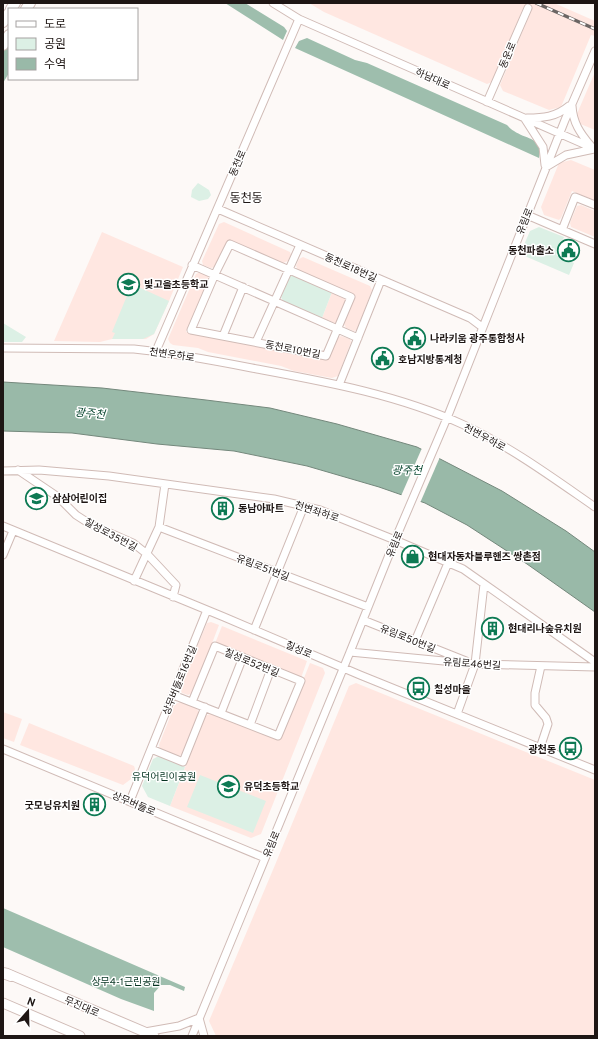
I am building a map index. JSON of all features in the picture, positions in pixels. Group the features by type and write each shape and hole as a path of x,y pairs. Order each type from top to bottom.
{"main road":[{"name":"무진대로","path":"6,973 145,1034 154,1036"},
{"path":"3,1002 80,1036"}],"street":[{"name":"하남대로","path":"273,3 299,19 594,149"},
{"name":"동운로","path":"487,102 528,8"},
{"name":"동천로","path":"156,351 299,19"},
{"name":"유림로","path":"192,1036 396,537 447,418 559,133 595,51"},
{"path":"525,118 545,118 564,111 572,104"},
{"path":"525,118 543,147 546,168 566,155 594,149 578,129 574,121 572,104"},
{"path":"562,230 576,197 595,205"},
{"name":"동천로18번길","path":"218,209 470,318 482,327"},
{"path":"527,215 595,244"},
{"name":"동천로10번길","path":"230,244 351,297 326,356 191,330 215,274 230,244"},
{"name":"동천로10번길","path":"256,342 300,245"},
{"path":"192,265 358,338"},
{"path":"339,385 381,280"},
{"path":"223,336 243,287"},
{"name":"천변우하로","path":"3,348 119,349 156,351 339,385 406,403 447,418 480,433 527,460 595,507"},
{"name":"칠성로35번길","path":"18,470 58,497 76,515 90,524 133,543 147,554 176,585 173,597"},
{"name":"천변좌하로","path":"3,471 39,470 109,476 253,495 320,510 396,537 463,569 595,662"},
{"name":"칠성로35번길","path":"134,581 159,527 165,484"},
{"path":"254,630 304,506"},
{"name":"칠성로","path":"3,526 343,668 595,770"},
{"name":"유림로51번길","path":"159,527 368,607"},
{"path":"3,555 13,531"},
{"path":"415,641 448,563"},
{"path":"457,714 475,664 484,584"},
{"name":"상무버들로16번길","path":"130,801 207,610"},
{"name":"유림로50번길","path":"363,620 475,664"},
{"name":"칠성로52번길","path":"192,702 215,646 301,681 278,736 250,725"},
{"name":"유림로46번길","path":"350,652 475,664 595,667"},
{"path":"221,713 242,657"},
{"path":"540,748 548,724 546,718 535,705 535,693 541,666"},
{"path":"173,695 250,725 271,669"},
{"path":"151,749 183,762 205,707"},
{"name":"상무버들로","path":"3,749 265,858"},
{"path":"145,1034 179,1026 199,1018 204,1036"}],"shaded area":[{"path":"309,3 554,3 595,21 595,36 591,35 561,107 549,110 503,91 500,85 532,9 524,6 492,82 487,84 324,12"},
{"path":"595,72 595,130 578,123 576,116"},
{"path":"571,160 595,170 595,201 572,191 559,220 544,215 541,207 559,163"},
{"path":"581,205 595,211 595,237 571,227 570,223 577,206"},
{"path":"224,222 290,252 291,255 288,261 283,263 228,240 215,267 211,268 203,265 202,261 219,224"},
{"name":"빛고을초등학교","path":"102,232 183,267 169,301 154,334 146,339 112,339 100,342 54,341"},
{"path":"303,257 370,286 372,290 357,330 354,331 346,328 344,324 355,295 299,272 296,266 299,259"},
{"path":"200,272 207,275 209,279 186,332 328,359 338,337 341,336 350,339 351,342 338,376 332,378 294,371 281,366 208,352 198,348 173,345 170,343 168,339 196,274"},
{"path":"332,292 345,298 346,302 338,322 335,323 322,318"},
{"path":"211,622 219,625 193,693 188,695 182,693 180,688 207,623"},
{"path":"222,626 307,661 301,678 216,645 216,641"},
{"name":"유덕초등학교","path":"310,663 323,668 325,673 261,834 251,838 170,806 205,716 212,713 279,740"},
{"path":"356,683 595,780 595,1036 216,1036 209,1021 349,686"},
{"path":"181,702 197,708 199,714 183,754 178,756 160,749 159,745 175,704"},
{"path":"3,712 22,719 14,742 3,738"},
{"path":"29,723 134,766 135,769 131,779 123,785 20,745"}],"green space":[{"path":"225,3 245,3 284,27 287,31 283,40"},
{"path":"307,38 507,125 513,131 533,140 539,146 539,158 295,48 299,41"},
{"path":"8,44 8,75 3,83 3,51"},
{"path":"198,183 209,190 211,195 208,199 199,201 191,197 192,190"},
{"path":"539,227 564,237 556,255 574,263 569,275 520,254 530,231"},
{"path":"293,275 332,292 322,318 283,301 281,297 290,276"},
{"path":"134,285 169,301 154,334 143,339 112,339 115,333 112,332 131,286"},
{"path":"3,323 26,337 22,342 3,342"},
{"name":"유덕어린이공원","path":"159,756 185,767 170,806 148,797 142,786 153,759"},
{"path":"200,775 266,801 253,833 187,807"},
{"name":"상무4-1근린공원","path":"3,908 185,987 184,991 170,985 161,985 154,993 154,1011 121,999 3,947"}],"water":[{"name":"광주천","path":"3,382 102,388 270,408 337,424 417,447 502,491 566,531 595,552 595,612 527,564 467,525 425,503 379,487 307,466 234,451 157,444 72,433 3,431"}],"pier":[{"path":"422,448 440,457 420,503 401,496"}],"railway":[{"path":"536,3 595,29"}],"place":[{"name":"동천파출소","path":"569,250"},
{"name":"빛고을초등학교","path":"128,284"},
{"name":"나라키움 광주통합청사","path":"415,338"},
{"name":"호남지방통계청","path":"383,359"},
{"name":"삼삼어린이집","path":"36,498"},
{"name":"동남아파트","path":"222,508"},
{"name":"현대자동차블루핸즈 쌍촌점","path":"413,556"},
{"name":"현대리나숲유치원","path":"492,628"},
{"name":"칠성마을","path":"418,689"},
{"name":"광천동","path":"571,749"},
{"name":"유덕초등학교","path":"228,786"},
{"name":"굿모닝유치원","path":"95,805"}],"district":[{"name":"동천동","path":"246,198"}]}
